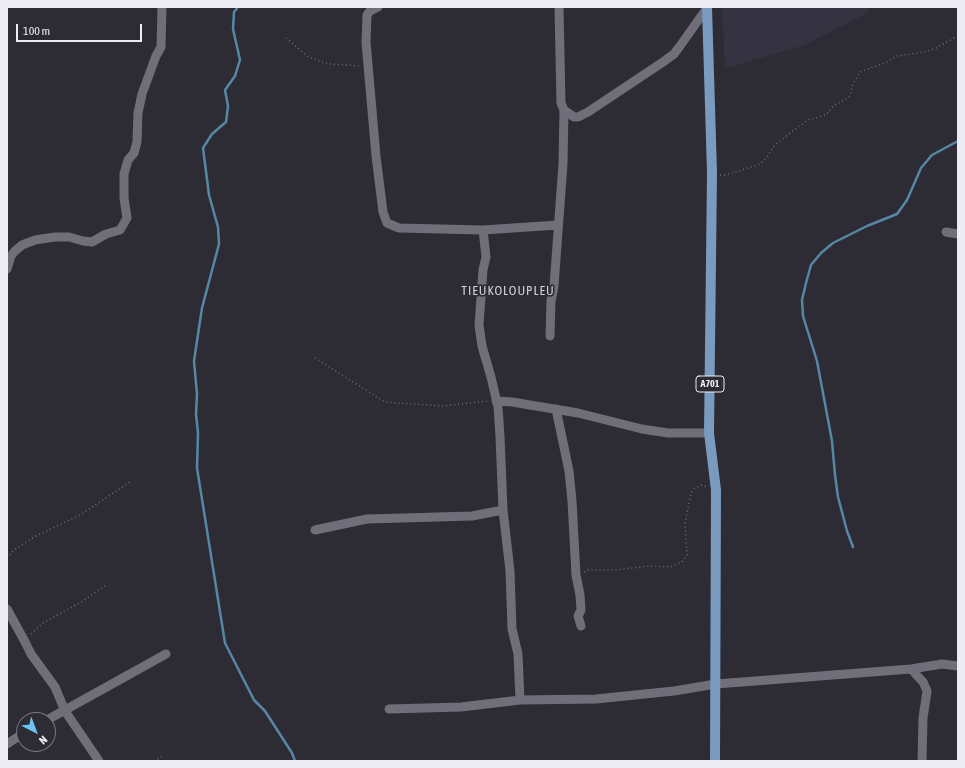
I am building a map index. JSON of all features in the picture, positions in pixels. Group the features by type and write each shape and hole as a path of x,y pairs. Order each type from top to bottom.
{"main road":[{"name":"A701","path":"707,8 712,173 709,433 716,490 715,761"}],"street":[{"path":"7,269 14,251 35,240 69,237 92,242 106,234 120,230 127,218 124,198 124,174 128,160 134,153 137,142 138,113 142,94 156,56 161,47 162,7"},
{"path":"378,7 366,15 366,42 377,163 383,212 387,223 399,228 482,230 558,225"},
{"path":"550,336 551,302 554,286 563,164 564,110 561,103 558,7"},
{"path":"564,110 574,117 578,117 588,112 663,62 674,54 707,8"},
{"path":"482,230 486,257 483,270 479,325 482,346 492,377 500,436 503,510 510,571 512,629 518,654 520,700"},
{"path":"946,232 958,234"},
{"path":"496,401 578,413 642,429 668,432 709,433"},
{"path":"556,409 569,471 576,575 580,595 581,610 578,616 580,626"},
{"path":"315,530 367,519 472,516 503,510"},
{"path":"7,609 31,654 55,687 65,711 99,761"},
{"path":"56,716 166,654"},
{"path":"389,709 461,707 520,700 596,699 674,691 716,684 911,669 942,664 958,666"},
{"path":"911,669 923,682 927,691 923,718 922,761"},
{"path":"7,744 16,738"}],"path":[{"path":"712,173 726,175 760,164 767,157 774,146 790,133 808,120 826,115 834,105 850,96 853,84 860,72 887,62 897,56 934,49 958,36"},
{"path":"286,38 307,56 321,62 359,66 369,70"},
{"path":"315,358 386,402 443,406 496,401"},
{"path":"7,558 14,550 36,536 80,515 130,482"},
{"path":"576,575 588,570 614,570 650,566 671,567 682,562 687,555 685,523 691,493 695,488 701,485 716,490"},
{"path":"24,640 43,622 81,602 106,585"},
{"path":"154,761 164,754"}],"shaded area":[{"path":"722,7 869,7 867,13 805,45 725,68"}],"waterway":[{"path":"238,7 234,12 233,29 240,60 235,76 225,90 228,106 226,122 212,134 203,148 209,195 218,227 219,244 202,308 194,361 197,394 197,468 225,643 254,700 265,711 292,753 295,761"},
{"path":"853,547 838,497 832,441 817,361 803,316 802,300 806,283 811,265 821,253 833,243 867,226 897,214 907,200 921,168 932,155 958,141"}],"district":[{"name":"TIEUKOLOUPLEU","path":"508,291"}]}
